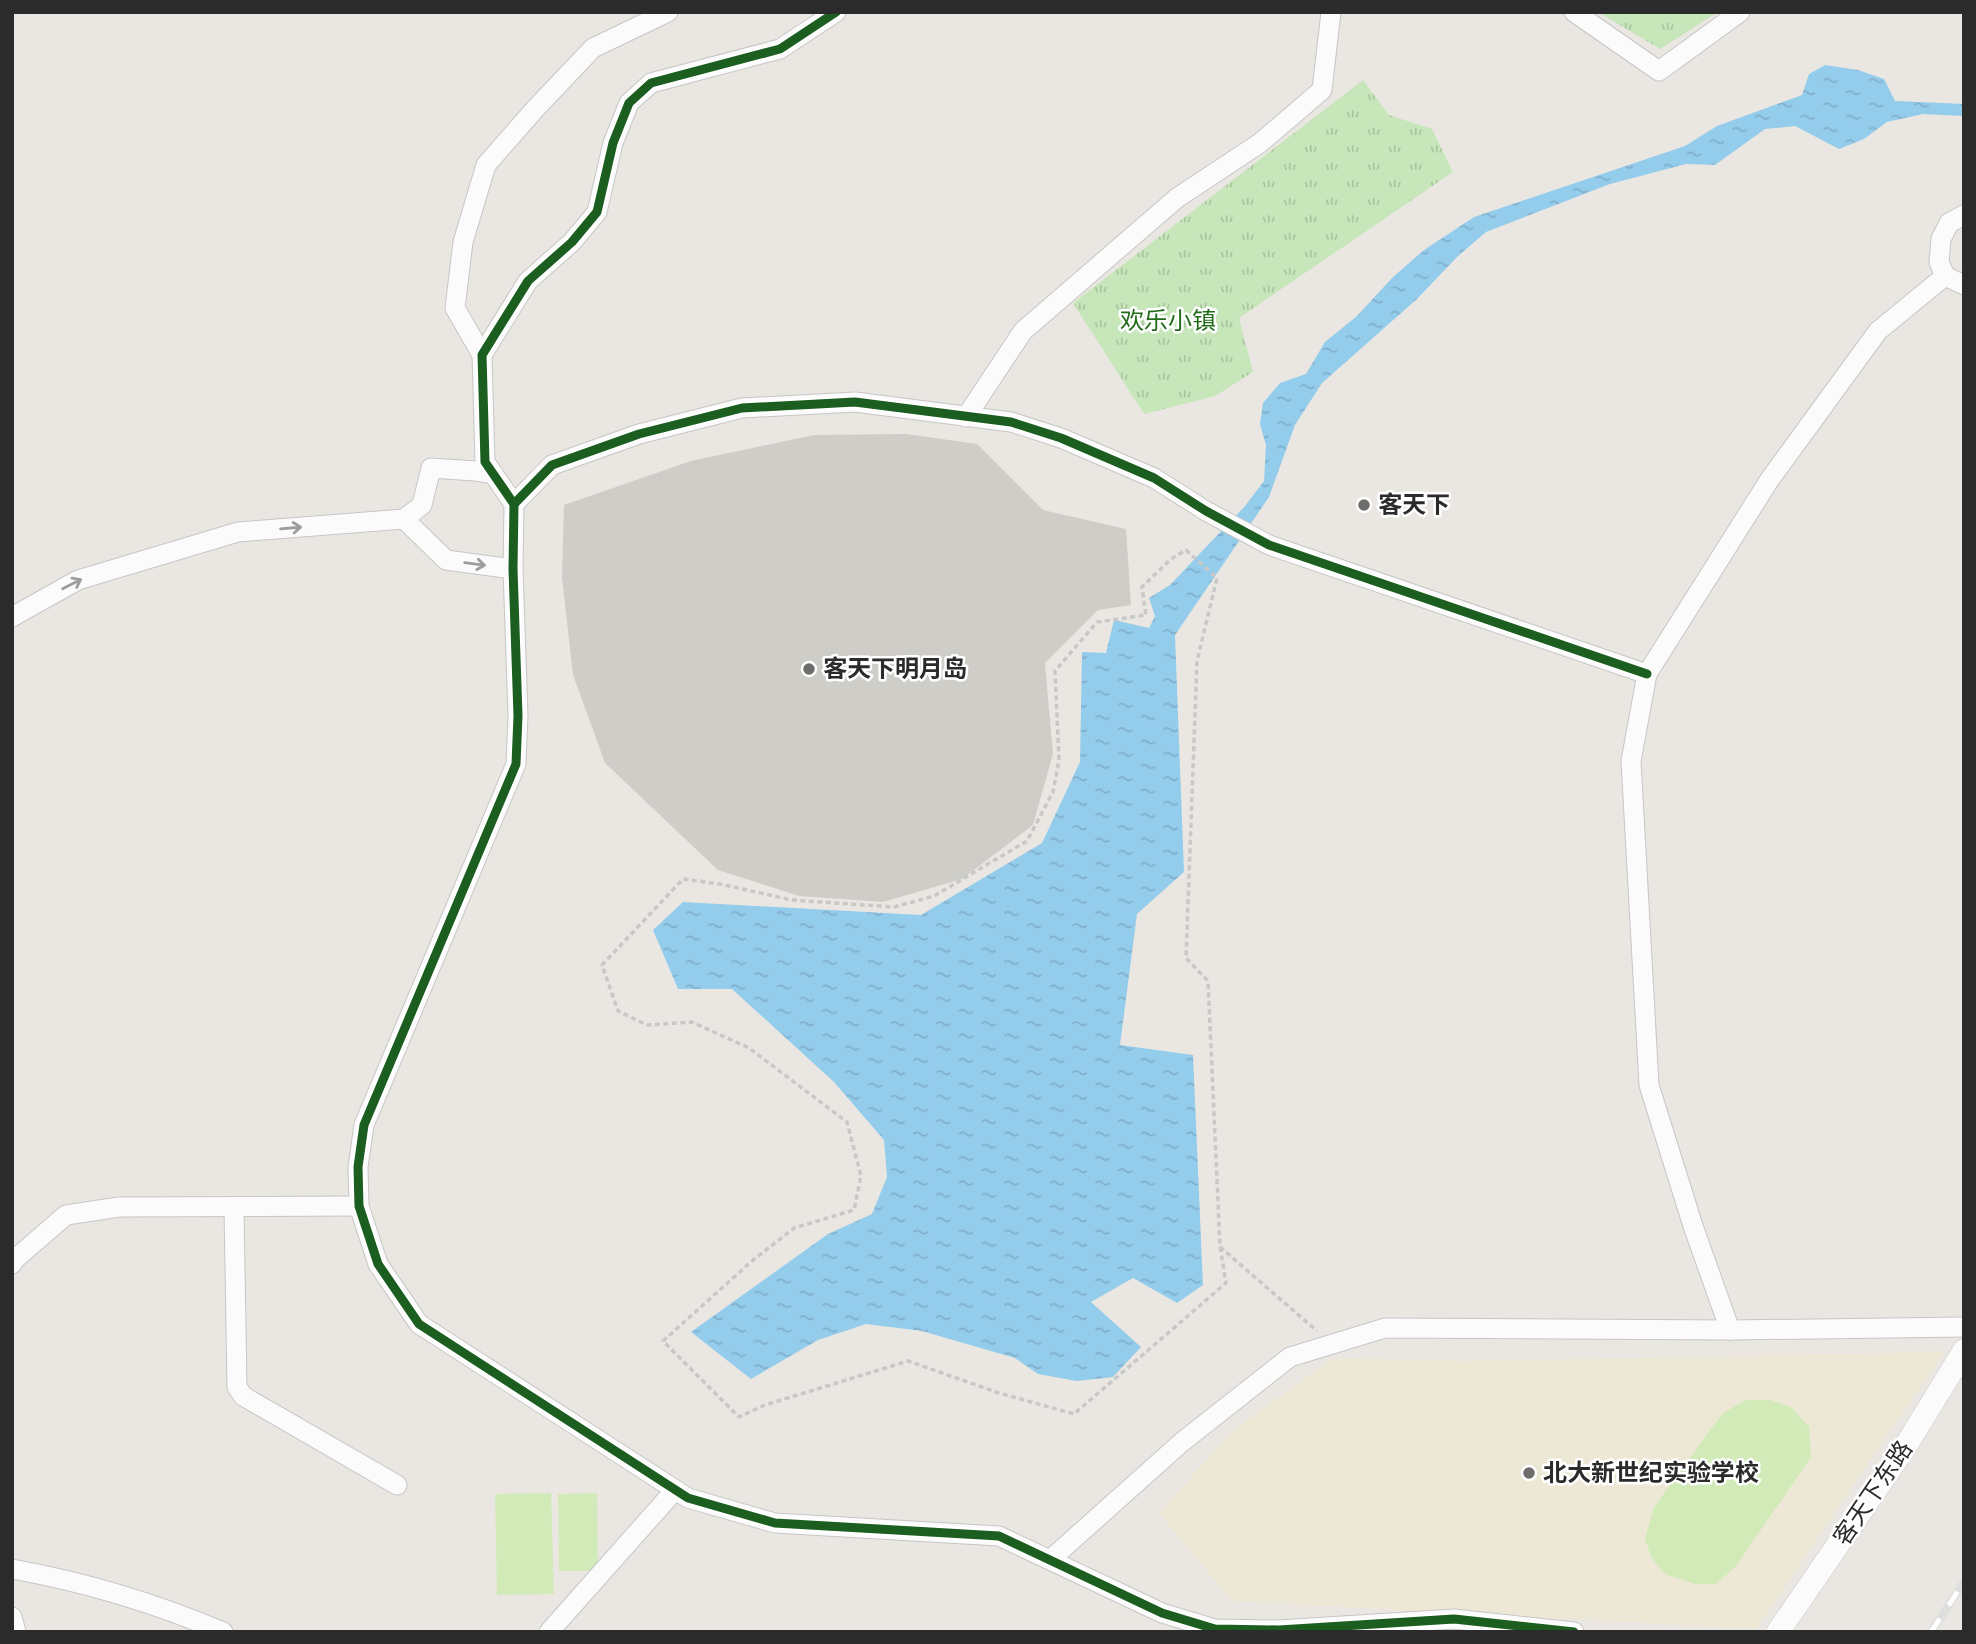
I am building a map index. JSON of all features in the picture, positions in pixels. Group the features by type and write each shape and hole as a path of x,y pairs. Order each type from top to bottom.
{"street":[{"path":"668,12 593,48 536,108 486,166 463,242 455,308 482,355 485,462 514,503 513,569 518,716 516,764 364,1125 358,1167 359,1206 378,1264 419,1324 688,1498 775,1523 999,1536 1186,1625 1278,1631 1454,1619 1574,1632"},
{"path":"482,355 528,281 572,242 597,212 613,142 629,103 652,83 780,49 836,12"},
{"path":"966,416 1023,331 1177,198 1260,143 1322,90 1331,12"},
{"path":"1574,12 1659,71 1741,12"},
{"path":"1964,215 1949,223 1941,239 1939,262 1945,276 1964,285"},
{"path":"1730,1330 1693,1226 1649,1085 1631,761 1647,674 1770,478 1878,331 1945,276"},
{"path":"514,503 552,465 639,434 742,408 855,402 1011,422 1061,438 1154,478 1269,545 1647,674"},
{"path":"12,617 78,580 237,532 404,519 422,505 431,468 493,474"},
{"path":"404,519 446,560 513,569"},
{"path":"12,1264 66,1215 119,1207 359,1206"},
{"path":"234,1208 237,1387 243,1396 397,1485"},
{"path":"1051,1559 1182,1442 1290,1357 1385,1328 1730,1330 1964,1327"},
{"name":"客天下东路","path":"1778,1632 1905,1447 1964,1351"},
{"path":"549,1632 675,1490"},
{"path":"12,1569 56,1577 169,1609 223,1632"},
{"path":"12,1617 16,1632"}],"path":[{"path":"1220,1247 1226,1283 1074,1414 999,1393 908,1361 765,1405 739,1417 663,1341 752,1261 794,1228 854,1210 861,1175 847,1122 749,1048 692,1022 648,1025 618,1012 602,965 683,879 792,900 894,907 934,896 1027,841 1053,792 1059,760 1055,671 1097,622 1146,615 1142,587 1171,559 1186,550 1217,578 1196,662 1186,958 1208,981 1220,1247 1332,1344"}],"shaded area":[{"name":"北大新世纪实验学校","path":"1944,1352 1756,1629 1232,1601 1159,1513 1231,1432 1333,1358 1464,1361"}],"green space":[{"path":"1598,12 1718,12 1660,49"},
{"name":"欢乐小镇","path":"1363,80 1389,115 1432,129 1453,172 1239,318 1253,372 1215,396 1144,414 1073,303"},
{"path":"1745,1400 1770,1400 1791,1407 1809,1427 1811,1457 1736,1566 1716,1584 1695,1584 1667,1575 1652,1559 1645,1539 1654,1507 1722,1414"},
{"path":"551,1493 554,1594 497,1595 495,1494"},
{"path":"597,1493 598,1571 559,1571 558,1494"}],"water":[{"path":"1825,65 1858,70 1884,79 1895,101 1964,104 1964,116 1923,114 1887,122 1864,139 1839,149 1795,126 1765,129 1715,165 1686,164 1610,184 1486,232 1457,257 1417,299 1322,383 1295,425 1269,497 1175,635 1184,872 1137,914 1120,1045 1193,1055 1203,1285 1177,1303 1133,1278 1091,1302 1141,1347 1113,1377 1077,1381 1038,1374 1015,1358 922,1331 866,1324 818,1340 751,1379 691,1332 828,1234 872,1214 887,1177 884,1140 834,1082 732,989 678,989 653,930 683,902 921,915 1042,843 1080,762 1082,652 1106,653 1114,620 1149,628 1155,616 1149,598 1170,585 1245,506 1264,481 1266,445 1260,424 1263,403 1280,383 1306,374 1325,342 1357,316 1393,277 1424,250 1474,217 1685,146 1717,126 1802,95 1809,74"}],"building":[{"name":"客天下明月岛","path":"906,434 977,444 1043,510 1126,529 1131,605 1098,610 1045,663 1053,754 1033,825 962,879 883,902 799,896 718,870 605,763 573,675 562,577 564,505 691,461 814,435"}],"railway":[{"path":"1931,1632 1964,1582"}],"cycle path":[{"path":"836,12 780,49 651,83 629,103 613,143 597,212 572,242 528,281 482,355 485,462 514,504 513,569 518,716 516,764 364,1125 358,1167 359,1206 378,1264 419,1324 688,1498 775,1523 999,1536 1162,1613 1215,1629 1279,1630 1454,1619 1574,1632"},
{"path":"514,504 552,465 639,434 742,408 855,402 1011,422 1061,438 1154,478 1206,511 1269,545 1647,674"}],"place":[{"name":"客天下","path":"1364,505"},
{"name":"客天下明月岛","path":"809,669"},
{"name":"北大新世纪实验学校","path":"1529,1473"}]}
